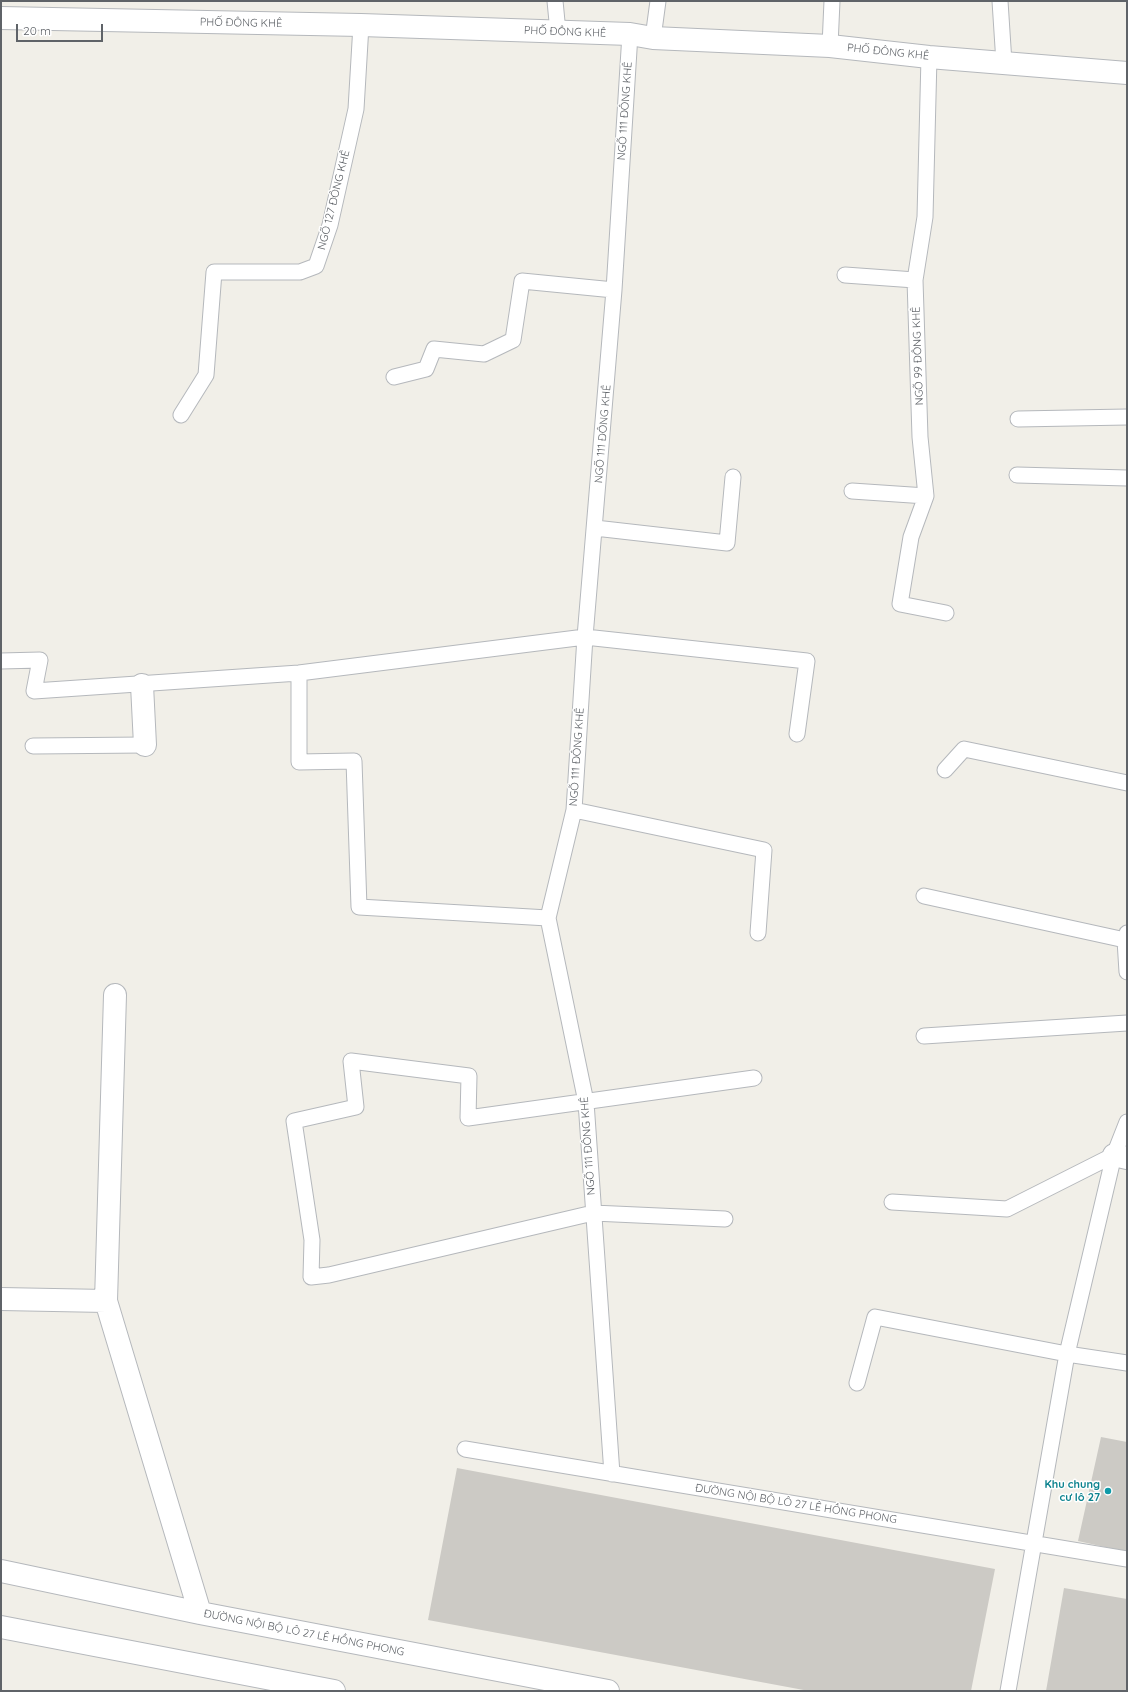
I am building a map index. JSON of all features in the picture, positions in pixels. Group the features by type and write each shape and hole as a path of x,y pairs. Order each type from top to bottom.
{"street":[{"name":"PHỐ ĐÔNG KHÊ","path":"1,18 361,25 630,34 653,38 830,46 929,57 1127,73"},
{"path":"142,685 146,745"},
{"path":"115,995 106,1301 200,1613"},
{"path":"1,1299 106,1301"},
{"name":"ĐƯỜNG NỘI BỘ LÔ 27 LÊ HỒNG PHONG","path":"1,1571 200,1613 608,1691"},
{"path":"1,1627 334,1691"}],"lane":[{"path":"554,1 558,32"},
{"path":"653,38 658,1"},
{"path":"830,46 832,1"},
{"path":"1000,1 1004,63"},
{"name":"NGÕ 127 ĐÔNG KHÊ","path":"182,415 206,374 214,272 300,272 316,266 330,225 356,109 361,25"},
{"name":"NGÕ 111 ĐÔNG KHÊ","path":"612,1474 607,1384 593,1213 586,1102 548,918 574,810 585,637 614,290 630,34"},
{"name":"NGÕ 99 ĐÔNG KHÊ","path":"929,57 925,217 915,280 920,437 926,496 911,537 900,604 946,614"},
{"path":"845,275 915,280"},
{"path":"394,377 426,369 434,349 484,354 513,340 522,281 614,290"},
{"path":"1018,419 1127,417"},
{"path":"1017,475 1127,478"},
{"path":"595,528 727,543 733,477"},
{"path":"852,491 926,496"},
{"path":"1,662 40,660 34,691 142,685 299,673 585,637 807,661 797,734"},
{"path":"299,673 299,762 354,761 359,907 548,918"},
{"path":"33,746 146,745"},
{"path":"945,770 964,749 1127,783"},
{"path":"574,810 764,850 758,933"},
{"path":"924,896 1126,937 1127,972"},
{"path":"924,1036 1127,1023"},
{"path":"725,1219 593,1213 329,1275 311,1277 312,1240 294,1121 356,1107 351,1062 469,1076 468,1118 754,1078"},
{"path":"1008,1691 1067,1354 1120,1157 1127,1122"},
{"path":"892,1202 1007,1209 1120,1157"},
{"path":"857,1383 875,1317 1067,1354 1127,1363"},
{"name":"ĐƯỜNG NỘI BỘ LÔ 27 LÊ HỒNG PHONG","path":"465,1449 1127,1559"}],"building":[{"name":"Khu chung cư lô 27","path":"1101,1437 1127,1442 1127,1552 1078,1541"},
{"path":"457,1468 995,1569 971,1691 809,1691 428,1620"},
{"path":"1064,1588 1127,1599 1127,1691 1046,1691"}],"place":[{"name":"Khu chung cư lô 27","path":"1108,1491"}]}
